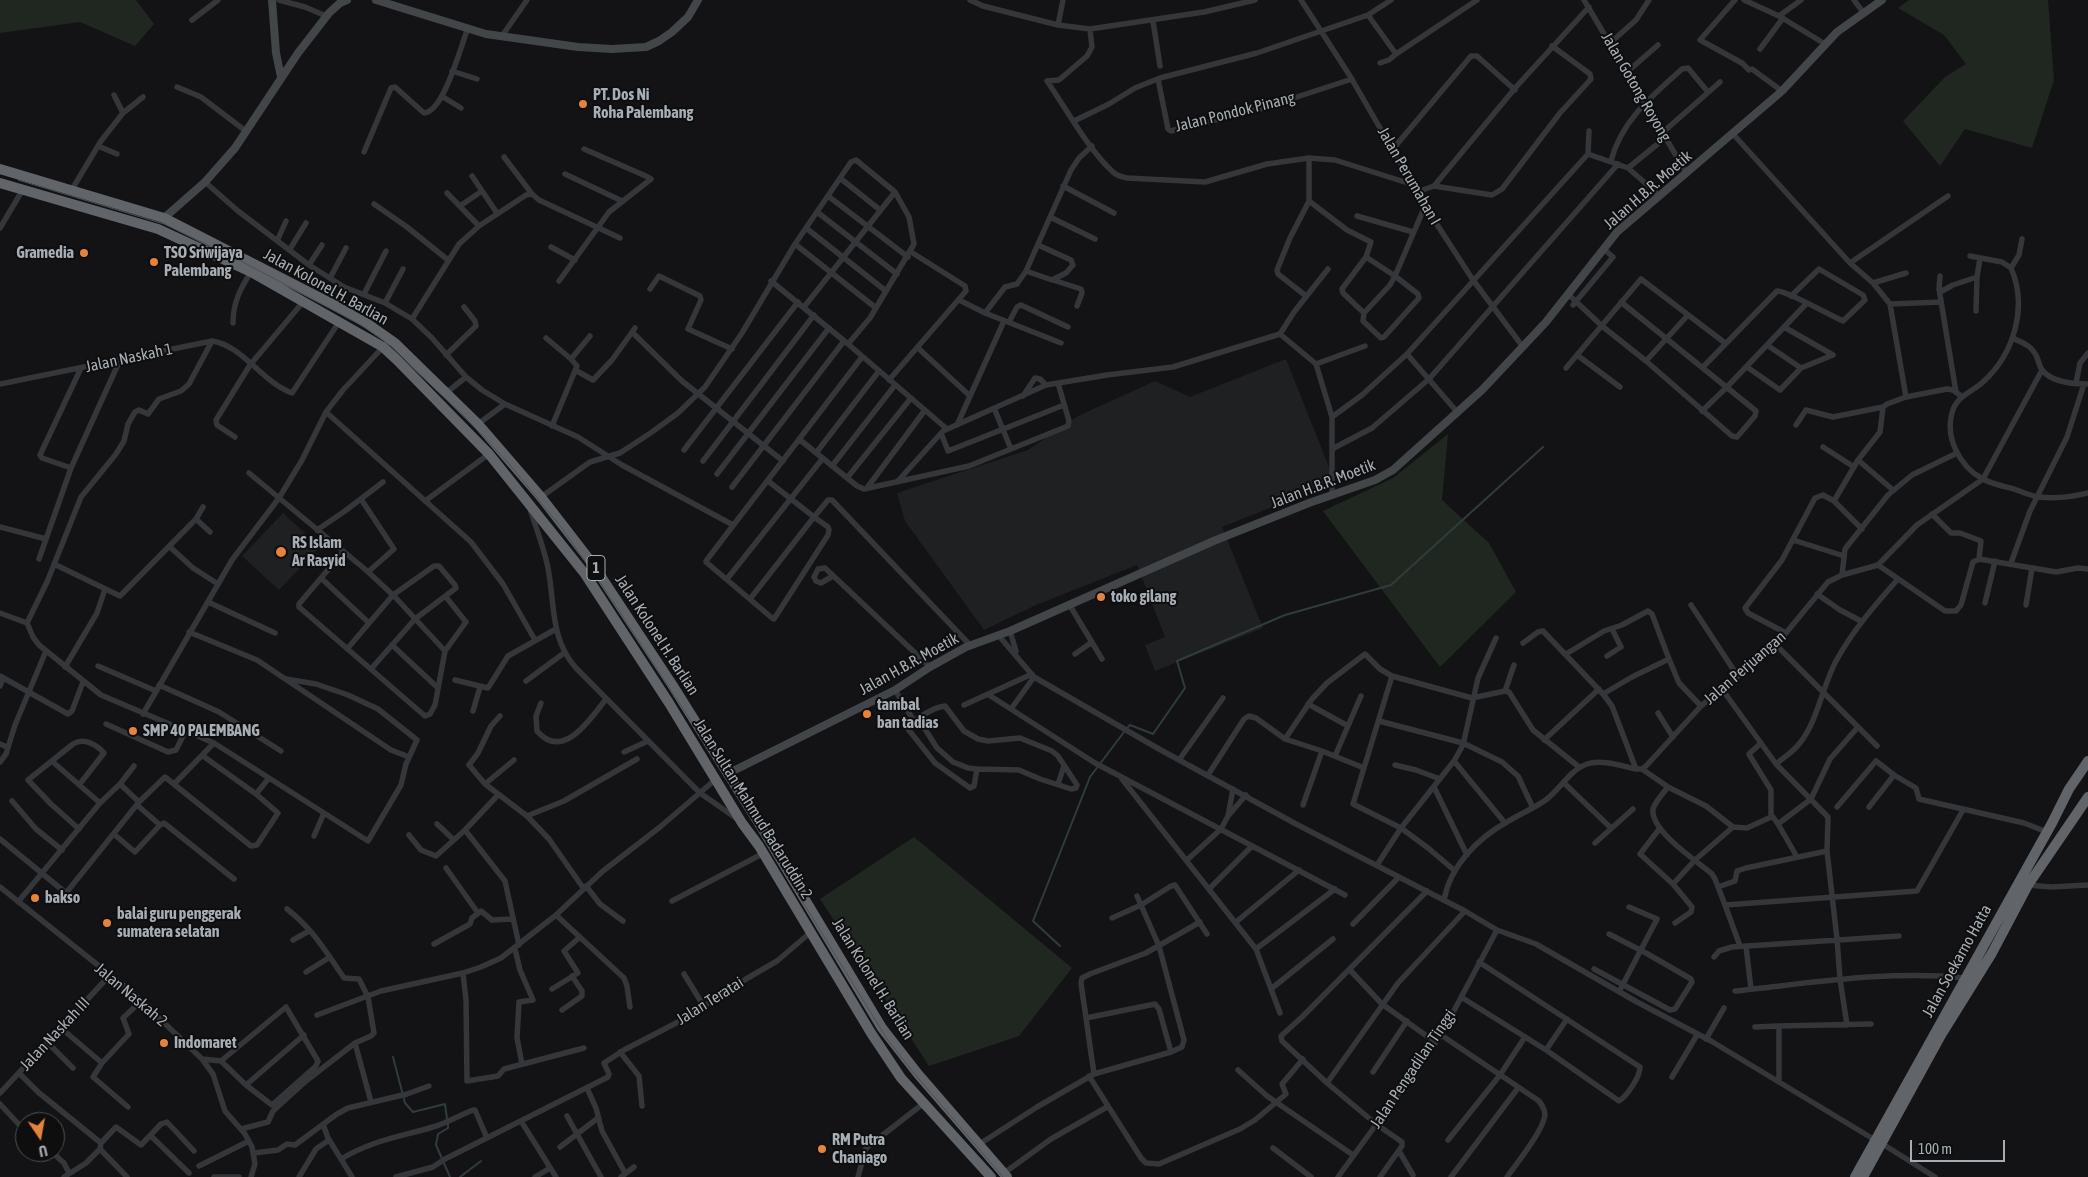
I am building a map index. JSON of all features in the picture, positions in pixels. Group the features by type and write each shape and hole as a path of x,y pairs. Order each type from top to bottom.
{"highway":[{"name":"Jalan Kolonel H. Barlian","path":"0,169 164,218 334,305 368,324 395,343 478,424 541,497 592,563 812,908 877,1019 918,1074 1006,1175"},
{"name":"Jalan Sultan Mahmud Badaruddin 2","path":"0,183 158,229 251,272 382,347 404,366 489,454 527,499 585,574 742,823 764,853 870,1033 906,1083 991,1177"},
{"path":"601,598 611,592"},
{"name":"Jalan Soekarno Hatta","path":"1863,1177 1878,1142 1965,978 2069,789 2088,762"},
{"path":"2069,789 2073,795 2080,798 2088,798"},
{"name":"Jalan Soekarno Hatta","path":"1855,1177 1992,953 2028,885 2088,798"},
{"path":"2061,806 2079,813"},
{"path":"906,1083 918,1074"}],"street":[{"path":"192,20 218,0"},
{"path":"281,77 276,53 274,0 305,7 326,16"},
{"path":"376,0 468,28 502,36 578,47 612,49 646,47 672,32 688,17 698,0"},
{"path":"502,36 527,0"},
{"path":"970,0 983,6 1058,25 1090,29 1153,21 1255,0"},
{"path":"1058,25 1063,0"},
{"name":"Jalan Perumahan I","path":"1301,0 1352,79 1416,192 1473,280 1523,347"},
{"path":"1074,121 1135,88 1158,79 1235,60 1368,15 1391,0"},
{"path":"1380,63 1389,60 1477,0"},
{"name":"Jalan Gotong Royong","path":"1584,0 1687,174"},
{"path":"1610,43 1636,20 1649,0"},
{"path":"1735,0 1700,40 1742,63 1749,70 1752,69 1782,92"},
{"path":"1744,0 1781,17 1826,44"},
{"path":"1754,4 1762,0"},
{"path":"1760,49 1781,17 1801,0"},
{"path":"1854,0 1863,12"},
{"name":"Jalan H.B.R. Moetik","path":"727,774 895,690 930,667 970,645 1000,636 1216,540 1375,480 1393,470 1458,413 1523,347 1568,297 1624,226 1782,92 1847,23 1882,0"},
{"path":"164,218 205,182 247,132 281,77 326,16 344,1"},
{"path":"1434,186 1552,46 1589,7"},
{"path":"1368,15 1396,54"},
{"path":"1153,21 1160,66"},
{"path":"364,152 391,88 395,87 424,113 430,111 443,97 468,28"},
{"path":"1090,29 1092,47 1087,56 1059,80 1047,81 1092,146 1107,166 1118,176 1195,182 1215,180 1267,164 1309,158 1335,160 1411,184"},
{"path":"1627,72 1658,45"},
{"path":"1416,192 1434,186 1489,195 1496,194 1502,189 1560,113 1591,79 1590,74 1552,46"},
{"path":"1393,149 1471,56 1476,56 1514,90"},
{"path":"1611,162 1626,128 1645,103 1686,67 1708,92"},
{"path":"452,71 477,78"},
{"name":"Jalan Pondok Pinang","path":"1158,79 1168,129 1171,131 1263,108 1352,79"},
{"path":"1628,168 1720,82"},
{"path":"177,87 201,97 247,132"},
{"path":"114,95 123,113"},
{"path":"71,191 110,128 123,113 143,97"},
{"path":"443,97 460,108"},
{"path":"1332,417 1362,396 1407,354 1588,154 1589,131"},
{"path":"1733,134 1850,262 1873,283 1890,304 1906,396"},
{"path":"98,146 117,154"},
{"path":"985,313 1005,287 1017,284 1026,272 1074,164 1092,146"},
{"path":"559,281 598,226 622,201 650,182 651,179 584,148"},
{"path":"1588,154 1628,168 1660,196"},
{"path":"504,157 532,194 539,200 598,226 620,238"},
{"path":"1306,296 1278,274 1277,270 1290,238 1309,201 1309,158"},
{"path":"541,497 590,462 620,453 665,423 698,394 709,382 732,349 795,244 840,178 852,162 856,160 894,192 906,210 911,224 914,244 876,308 846,342 732,487"},
{"path":"1332,449 1372,428 1429,379 1618,164"},
{"path":"565,174 622,201"},
{"path":"472,176 496,214"},
{"path":"840,178 880,210"},
{"path":"205,182 238,211 278,239 310,265 344,287 385,303 412,319 432,338 466,377 482,390 505,404 578,437 734,525"},
{"path":"1063,186 1114,213"},
{"path":"0,228 22,190"},
{"path":"460,206 482,191"},
{"path":"804,306 894,192"},
{"path":"447,193 479,226"},
{"path":"412,319 459,244 496,214 520,198 532,194"},
{"path":"828,196 909,255 965,286 966,291 959,300 889,380"},
{"path":"1850,262 1948,196"},
{"path":"1309,201 1347,230 1371,243 1366,257 1342,289 1364,313"},
{"path":"374,204 407,227 448,260"},
{"path":"1366,257 1395,276 1418,294 1418,299 1382,338 1363,321 1364,313 1390,286 1395,276 1425,206"},
{"path":"817,212 856,240 897,274"},
{"path":"1357,216 1414,232"},
{"path":"1050,217 1095,239"},
{"path":"278,239 286,221"},
{"path":"290,249 306,223"},
{"path":"806,228 886,291"},
{"path":"2011,268 2019,255 2022,239"},
{"path":"795,244 876,308"},
{"path":"310,265 322,245"},
{"path":"1038,245 1073,262 1068,271 1053,280"},
{"path":"551,247 575,260"},
{"path":"330,278 346,248"},
{"path":"1575,303 1613,257 1604,249"},
{"path":"364,294 386,251"},
{"path":"1959,394 1985,380 2003,356 2012,338 2019,304 2011,268 2002,262 1970,256"},
{"path":"1976,311 1977,277 1980,258"},
{"path":"897,482 941,433 947,429 1046,385 1107,374 1173,367 1280,334 1328,268"},
{"path":"385,303 403,269"},
{"path":"1703,367 1777,291 1781,290 1791,296 1806,304 1844,321 1865,300 1863,295 1819,269 1791,296"},
{"path":"233,323 233,308 236,299 251,272"},
{"path":"1026,272 1081,289 1082,293 1077,306"},
{"path":"1873,283 1906,273"},
{"path":"650,289 659,276 700,296 701,300 688,329 732,349"},
{"path":"1940,276 1941,302 1959,394 1950,423 1957,453 1970,470 1983,479 2037,496 2062,498 2088,493"},
{"path":"1940,292 1953,285 1977,277"},
{"path":"1566,368 1640,279 1643,279 1725,343"},
{"path":"772,282 804,306 947,429"},
{"path":"334,305 344,287"},
{"path":"1568,297 1646,361 1732,436 1737,437 1755,416 1756,412 1703,367 1665,340 1621,302"},
{"path":"959,300 985,313 1061,343"},
{"path":"235,437 217,425 216,421 250,365 303,302"},
{"path":"684,450 798,302"},
{"path":"1890,304 1941,302"},
{"path":"1702,411 1747,367 1806,304"},
{"path":"957,424 1006,321 1017,307 1021,305 1068,326"},
{"path":"446,355 476,326 475,321 464,307"},
{"path":"703,461 814,315"},
{"path":"1646,361 1688,315"},
{"path":"27,624 81,498 116,454 124,441 128,424 135,412 139,410 148,414 159,398 187,387 212,341 228,346 250,365 292,393 339,322"},
{"path":"1747,367 1779,390 1801,368 1832,355 1832,353 1784,327"},
{"path":"717,474 829,328"},
{"path":"577,370 590,380 593,380 612,360 633,330 698,394 783,461"},
{"path":"1280,334 1316,364 1332,417 1332,495"},
{"path":"571,358 590,336"},
{"path":"546,338 577,365 577,370 552,426"},
{"path":"2010,563 2037,496 2067,437 2086,384 2057,379 2042,370 2034,350 2012,338"},
{"name":"Jalan Naskah 1","path":"0,384 212,341"},
{"path":"1767,345 1801,368"},
{"path":"1316,364 1365,346"},
{"path":"143,714 236,553 279,498 302,460 326,412 382,347"},
{"path":"918,348 970,396"},
{"path":"2076,383 2080,363 2088,352"},
{"path":"1407,354 1458,413"},
{"path":"1577,355 1620,387"},
{"path":"768,481 828,527 829,533 776,618 772,618 706,561 862,357"},
{"path":"39,559 71,468 120,360"},
{"path":"71,468 42,458 40,455 80,368"},
{"name":"Jalan Perjuangan","path":"1639,769 1651,762 1701,706 1776,645 1830,580 1878,565 1917,526 1983,479 2042,370"},
{"path":"816,453 879,371"},
{"path":"446,393 466,377"},
{"path":"1023,396 1035,378 1040,379 1046,385"},
{"path":"799,439 860,488 897,482 969,466 1068,426 1069,421 1058,383"},
{"path":"832,466 895,385"},
{"path":"1796,425 1806,410 1833,417 1883,407 1892,401 1906,396 1947,389 1959,394"},
{"path":"847,478 911,398"},
{"path":"478,424 505,404"},
{"path":"941,433 948,451 1064,406"},
{"path":"1834,501 1858,460 1880,432 1883,407"},
{"path":"994,408 1011,449"},
{"path":"867,488 925,410"},
{"path":"326,412 471,542 482,554 516,603 535,640"},
{"path":"1823,447 1854,467"},
{"path":"1842,575 1844,556 1849,543 1893,490 1918,471 1957,453"},
{"path":"425,501 489,454"},
{"path":"727,579 823,458"},
{"path":"1858,460 1893,490"},
{"path":"249,473 368,572 393,595 445,651"},
{"path":"317,530 382,482"},
{"path":"1786,633 1748,613 1745,608 1776,568 1815,498 1823,495 1834,501 1862,529"},
{"path":"361,499 394,548 394,551 368,572"},
{"path":"527,499 548,568 551,606 564,653 606,699 700,793 742,823"},
{"path":"750,599 828,500 832,500 970,645"},
{"path":"54,564 120,596 170,547 196,519 203,507"},
{"path":"1932,514 1951,533 1960,533 1981,541 1979,559"},
{"path":"196,519 210,532"},
{"path":"0,527 46,539"},
{"path":"1793,540 1844,556"},
{"path":"170,547 193,568 218,584"},
{"path":"343,552 298,604 298,607 424,715 428,715 433,711 445,651 466,622 446,597"},
{"path":"1878,565 1945,611 1954,612 1961,604 1973,562 1979,559 2060,573 2078,568 2088,569"},
{"path":"1985,603 1995,561"},
{"path":"347,649 393,595 437,566 456,588 416,619 370,669"},
{"path":"2026,605 2032,568"},
{"path":"833,576 930,667"},
{"path":"321,578 369,623"},
{"path":"1776,764 1802,739 1816,711 1825,683 1836,660 1861,621 1898,579"},
{"path":"65,667 97,613 106,590"},
{"path":"1817,594 1840,610 1861,621"},
{"path":"208,602 275,634"},
{"path":"1069,604 1102,660"},
{"path":"1692,605 1737,676"},
{"path":"1566,654 1600,633 1650,611 1679,683 1701,706"},
{"path":"0,613 27,624 33,637 46,651 101,695 214,743 368,841 401,785 416,740 378,709 348,695 316,684 286,679"},
{"path":"455,680 489,688 508,656 556,629"},
{"path":"1607,656 1621,647 1612,629"},
{"path":"1010,631 1016,654"},
{"path":"1524,643 1542,631 1601,691 1615,712 1639,769"},
{"path":"189,632 257,660 391,750 409,757"},
{"path":"1000,636 1033,675 1134,735 1296,824 1465,910 1497,930 1536,944 1706,1039 1935,1177"},
{"path":"1377,865 1401,828 1454,761 1464,743 1472,698 1478,678 1496,638"},
{"path":"1075,654 1092,642"},
{"path":"392,645 438,688"},
{"path":"1776,645 1877,746"},
{"path":"0,762 8,747 46,651"},
{"path":"526,681 564,653"},
{"path":"1285,739 1308,704 1327,683 1365,654 1380,669 1392,676 1472,698 1505,691 1511,693 1529,725 1544,740 1579,767"},
{"path":"1544,740 1601,691 1669,659"},
{"path":"1505,691 1514,665"},
{"path":"98,666 219,712 282,751"},
{"path":"964,705 1033,675"},
{"path":"1011,709 1033,675"},
{"path":"1392,676 1353,804 1401,828 1454,870"},
{"path":"0,686 2,677 68,714 72,711 83,682"},
{"path":"1016,683 1025,689"},
{"path":"473,711 480,687"},
{"path":"1722,689 1776,764 1828,817 1826,851 1846,1025"},
{"path":"895,690 916,720 947,759 968,768 1016,769 1072,789 1077,786 1076,781 1055,754 1040,745 1020,738 988,741 978,739 964,731 945,706 941,706 916,720 908,725 908,729 930,758 968,787 973,787 977,769"},
{"path":"989,694 1095,763 1346,895"},
{"path":"1335,756 1361,696"},
{"path":"1179,760 1223,698"},
{"path":"541,703 536,716 537,731 548,739 560,741 575,736 606,699"},
{"path":"1308,704 1348,726"},
{"path":"1658,713 1673,737"},
{"path":"500,716 491,726 468,764 485,784 527,816 555,846 585,888 600,904 623,921"},
{"path":"1208,775 1248,717 1256,718 1285,739 1364,768"},
{"path":"1379,721 1464,743 1511,769 1522,782 1533,808"},
{"path":"106,724 168,752 176,750 186,730"},
{"path":"1778,824 1811,799 1830,759 1858,727"},
{"path":"78,784 103,757 103,751 86,742 78,741 28,780 79,829"},
{"path":"624,752 648,741"},
{"path":"175,784 214,743"},
{"path":"1760,743 1749,754 1771,790 1771,817"},
{"path":"0,744 8,747"},
{"path":"1304,805 1322,751"},
{"path":"66,893 138,804 163,778 168,778 230,830 254,847 257,845 278,814 256,794 203,756"},
{"path":"527,816 570,797 637,759"},
{"path":"485,784 514,760"},
{"path":"1837,807 1876,760 1894,775 1916,788 1919,799 2024,823 2047,832"},
{"path":"1454,761 1504,823"},
{"path":"52,762 100,803"},
{"path":"1444,900 1448,882 1454,870 1466,856 1504,823 1550,797 1579,767 1593,763 1639,769 1706,806 1733,827 1747,828 1771,817"},
{"path":"1395,765 1440,779"},
{"path":"18,902 100,803 120,784 134,766"},
{"path":"1058,784 1064,766"},
{"path":"958,779 968,768"},
{"path":"1869,807 1894,775"},
{"path":"1120,776 1256,949 1280,1013"},
{"path":"256,794 269,778"},
{"path":"317,1015 384,990 463,973 481,967 517,947 556,915 603,871 660,827 716,779"},
{"path":"1564,783 1612,828"},
{"path":"120,784 160,825"},
{"path":"1668,786 1654,808 1654,815 1666,836 1712,874 1743,946 1751,989"},
{"path":"1434,787 1466,856"},
{"path":"1228,816 1233,789"},
{"path":"409,835 421,850 434,857 465,830 498,795"},
{"path":"1187,860 1221,830 1228,816 1246,795"},
{"path":"12,801 36,829 62,850"},
{"path":"1594,843 1633,809"},
{"path":"1725,905 1917,891 1963,810"},
{"path":"314,836 324,813"},
{"path":"1771,817 1778,824 1796,857"},
{"path":"114,835 135,852 160,825 166,824 234,879"},
{"path":"437,824 454,840"},
{"path":"1673,884 1696,860 1733,827"},
{"path":"1660,828 1640,854 1673,884 1693,910 1675,922"},
{"path":"465,830 503,878 520,970 533,1000 519,1002 517,1038 522,1064"},
{"path":"0,839 76,902"},
{"path":"1209,889 1252,846"},
{"path":"1718,887 1736,880 1736,871 1826,851"},
{"path":"672,901 764,853"},
{"path":"446,868 478,913"},
{"path":"1236,922 1299,870"},
{"path":"1353,924 1399,877"},
{"path":"1112,918 1141,905 1176,885 1207,934"},
{"path":"2028,885 2051,887 2088,885"},
{"name":"Jalan Naskah 2","path":"0,887 141,1000 202,1058 213,1074 225,1110 242,1129 254,1153 255,1168 251,1177"},
{"path":"1256,949 1334,889"},
{"path":"1380,1177 1399,1151 1402,1142 1376,1124 1327,1083 1282,1041 1282,1036 1427,891"},
{"path":"978,1145 1036,1107 1091,1075 1171,1052 1182,1047 1184,1040 1159,946 1136,896"},
{"path":"1619,992 1657,919 1629,907"},
{"path":"242,1129 268,1122 273,1111 287,1098 355,1043 373,1034 368,997 359,979 346,979 305,923 287,909"},
{"path":"1327,1083 1398,983 1465,910"},
{"path":"434,944 470,924 472,918 482,911 492,920 512,919"},
{"path":"556,915 624,978 630,1007"},
{"path":"1200,922 1159,946 1084,977 1081,981 1091,1075 1107,1107 1141,1158 1146,1163 1159,1164 1240,1129 1287,1093 1282,1085 1303,1059"},
{"name":"Jalan Pengadilan Tinggi","path":"1338,1177 1436,1042 1497,930"},
{"path":"293,940 309,931"},
{"name":"Jalan Teratai","path":"586,1088 609,1076 604,1063 620,1052 674,1025 777,961 811,932"},
{"path":"1594,969 1622,986 1673,1010 1691,985 1691,979 1640,949 1609,934"},
{"path":"1714,957 1724,948 1899,936"},
{"path":"552,989 578,971 564,950 580,937"},
{"path":"1271,989 1333,939"},
{"path":"306,972 330,957"},
{"path":"1462,997 1546,1050 1619,1101 1624,1097 1640,1073 1640,1067 1480,962"},
{"path":"1350,970 1382,1004 1436,1042"},
{"path":"463,973 466,1000 467,1081 498,1076 504,1069 584,1048"},
{"path":"684,974 703,1006"},
{"name":"Jalan Naskah III","path":"0,1093 110,975"},
{"path":"1735,991 1840,979 1886,976 1942,975 1965,978"},
{"path":"562,1010 580,998 582,994 572,976"},
{"path":"128,1107 92,1077 102,1063 129,1034 123,1018 141,1000"},
{"path":"1086,1018 1155,1004 1159,1008 1171,1052"},
{"path":"202,1058 221,1061 246,1085 270,1104 274,1104 317,1065 317,1059 289,1009 286,1007 221,1061"},
{"path":"1706,1039 1724,1008"},
{"path":"1546,1050 1566,1019"},
{"path":"1373,1072 1407,1021"},
{"path":"1755,1027 1871,1024"},
{"path":"1779,1026 1779,1082"},
{"path":"61,1028 102,1063"},
{"path":"1672,1076 1697,1034"},
{"path":"246,1085 304,1035"},
{"path":"1440,1035 1539,1101 1544,1108 1545,1115 1537,1134 1507,1177"},
{"path":"1448,1140 1500,1075 1525,1037"},
{"path":"48,1043 73,1068"},
{"path":"355,1043 371,1102"},
{"path":"620,1052 639,1076 642,1106"},
{"path":"1238,1070 1267,1096 1353,1155"},
{"path":"19,1073 100,1146 127,1177"},
{"path":"254,1153 278,1150 287,1144 295,1145 348,1108 403,1095 429,1086"},
{"path":"398,1177 433,1167 443,1160 586,1088 596,1108 602,1131 623,1175 634,1166"},
{"path":"1451,1177 1518,1088"},
{"path":"858,1177 866,1148 924,1103"},
{"path":"0,1104 15,1120"},
{"path":"1006,1175 1051,1139 1107,1107"},
{"path":"342,1159 358,1149 380,1140 421,1130 474,1110 487,1138"},
{"path":"567,1116 601,1177"},
{"path":"560,1147 598,1118"},
{"path":"521,1121 556,1177"},
{"path":"63,1162 66,1175 86,1162 116,1127 140,1145 161,1124 167,1122 194,1151"},
{"path":"323,1124 329,1140 352,1177"},
{"path":"151,1136 189,1174"},
{"path":"299,1177 317,1147 329,1140"},
{"path":"199,1166 249,1141"},
{"path":"1273,1148 1311,1177"},
{"path":"1399,1151 1413,1175"},
{"path":"535,1177 550,1168"},
{"path":"214,1177 239,1177"}],"shaded area":[{"path":"0,0 136,0 154,24 135,46 80,22 0,33"},
{"path":"1909,0 2048,0 2054,80 2032,148 1965,129 1940,166 1903,121 1945,77 1966,64 1944,35 1898,8"},
{"path":"1286,359 1335,482 1222,527 1263,628 1155,671 1145,645 1165,637 1137,565 1036,605 984,630 905,521 897,493 1028,450 1078,416 1155,381 1190,397"},
{"path":"1448,434 1442,500 1489,543 1516,592 1440,667 1323,511 1393,478"},
{"name":"RS Islam Ar Rasyid","path":"283,513 320,547 279,590 242,556"},
{"path":"914,837 1072,968 1019,1036 929,1066 820,899"}],"waterway":[{"path":"1127,728 1130,725 1153,734 1185,688 1177,661 1285,615 1391,585 1543,447"},
{"path":"1060,946 1033,921 1090,777 1124,732"},
{"path":"393,1057 405,1103 413,1112 445,1104 447,1119"},
{"path":"448,1124 448,1128 438,1134 436,1145 450,1177"},
{"path":"460,1177 481,1161"}],"tram line":[{"path":"18,180 164,224 241,261 361,325 383,340 463,415 510,465 561,527 606,591 693,724 887,1039 1003,1177"}],"place":[{"name":"PT. Dos Ni Roha Palembang","path":"583,104"},
{"name":"Gramedia","path":"84,253"},
{"name":"TSO Sriwijaya Palembang","path":"154,262"},
{"name":"RS Islam Ar Rasyid","path":"281,552"},
{"name":"toko gilang","path":"1101,597"},
{"name":"tambal ban tadias","path":"867,714"},
{"name":"SMP 40 PALEMBANG","path":"133,731"},
{"name":"bakso","path":"35,898"},
{"name":"balai guru penggerak sumatera selatan","path":"107,923"},
{"name":"Indomaret","path":"164,1043"},
{"name":"RM Putra Chaniago","path":"822,1149"}]}
